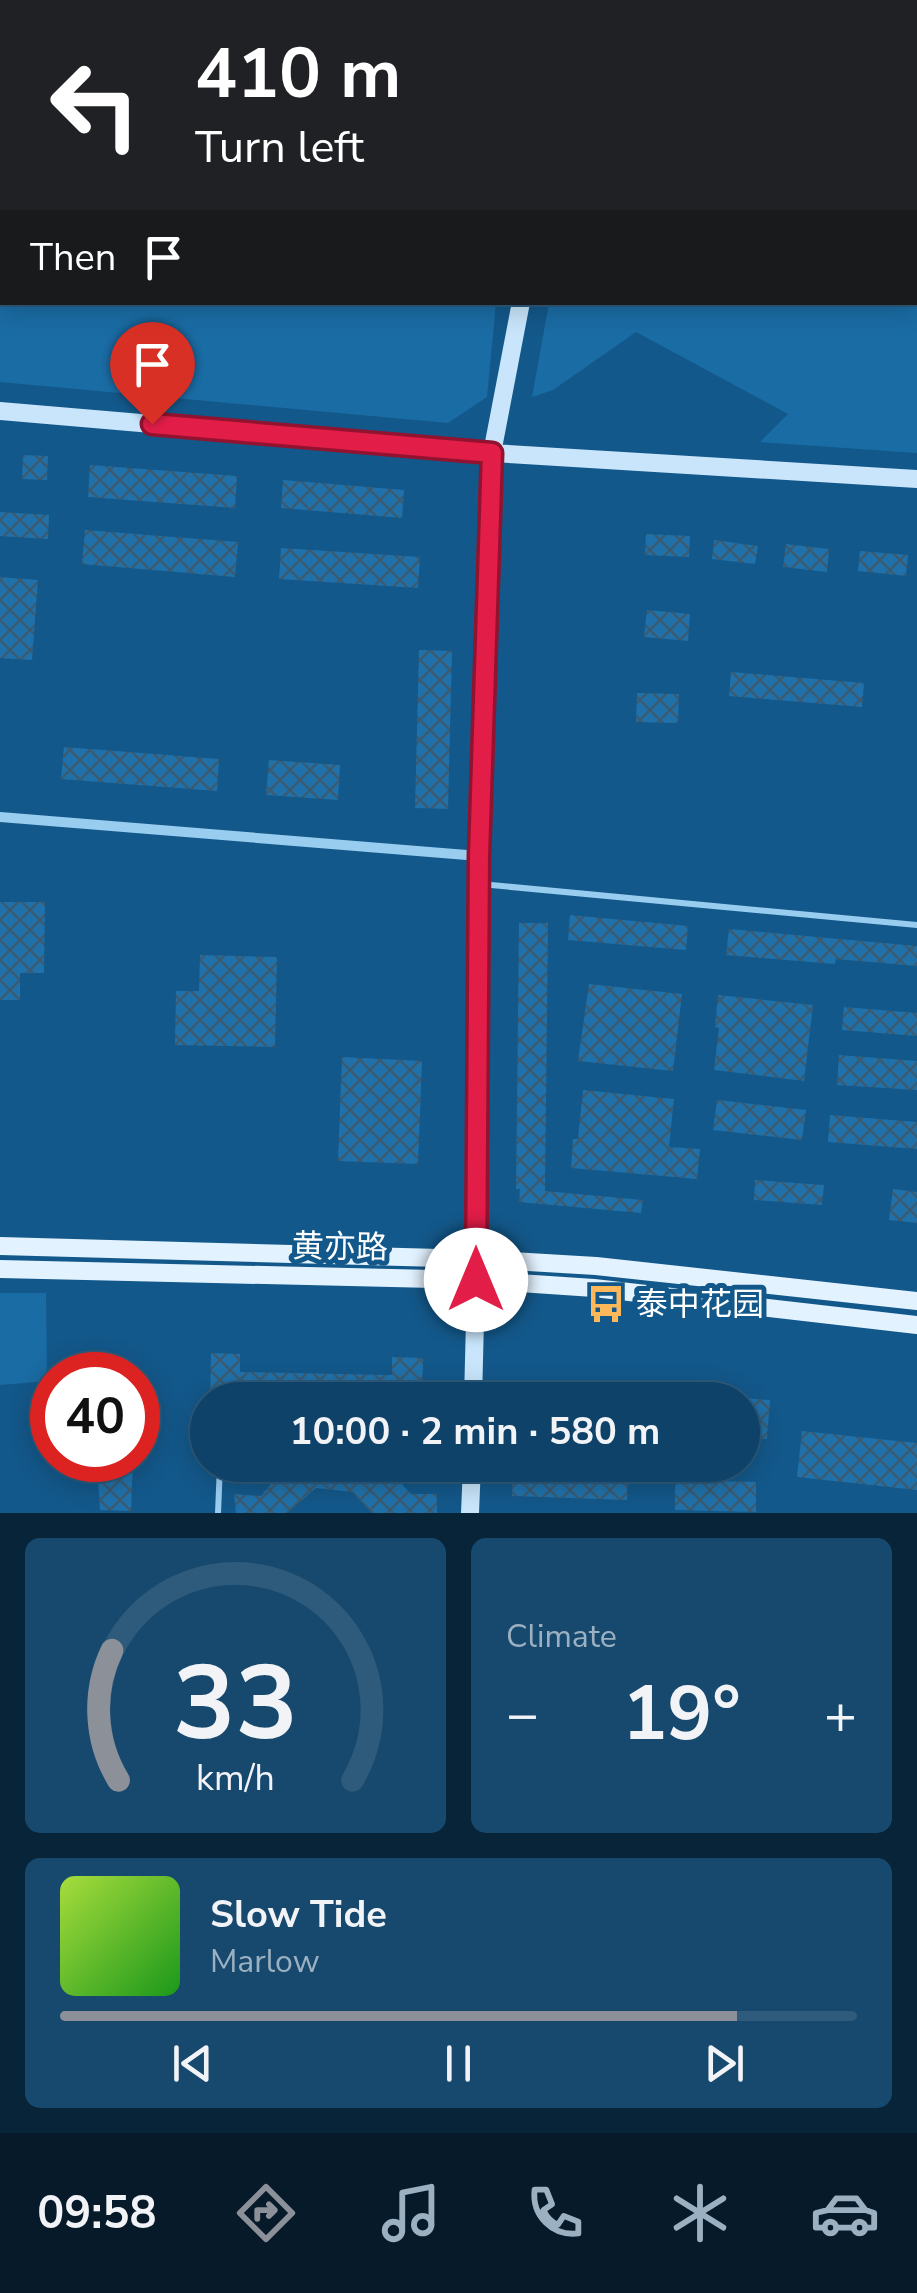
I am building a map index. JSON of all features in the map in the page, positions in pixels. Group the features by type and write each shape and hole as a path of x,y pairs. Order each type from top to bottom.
{"main road":[{"name":"黄亦路","path":"0,1246 477,1258 596,1266 917,1301"},
{"name":"黄亦路","path":"0,1269 476,1280 607,1290 917,1324"}],"street":[{"path":"473,1382 479,856 492,453 520,305"},
{"path":"0,411 492,453 917,479"},
{"path":"0,817 479,856"},
{"path":"470,1513 471,1482"}],"lane":[{"path":"479,884 917,925"},
{"path":"218,1513 219,1482"}],"shaded area":[{"path":"0,305 496,305 487,397 448,423 0,382"},
{"path":"549,305 917,305 917,453 760,442 788,414 636,332 553,390 532,397"},
{"path":"0,1293 46,1293 47,1352 30,1352 30,1382 0,1385"}],"building":[{"path":"23,455 48,456 47,480 22,479"},
{"path":"90,465 237,476 235,508 88,497"},
{"path":"283,480 404,490 402,518 281,508"},
{"path":"0,512 49,515 48,539 0,536"},
{"path":"85,530 238,542 235,577 82,564"},
{"path":"646,534 690,536 689,557 645,555"},
{"path":"714,540 758,546 755,564 712,559"},
{"path":"786,544 829,549 827,572 783,567"},
{"path":"281,548 420,557 418,588 279,579"},
{"path":"860,551 908,555 906,576 858,571"},
{"path":"0,577 38,580 32,660 0,658"},
{"path":"647,610 690,614 688,641 644,637"},
{"path":"419,650 452,651 448,809 415,808"},
{"path":"731,672 864,683 862,707 729,696"},
{"path":"637,693 679,694 678,723 636,722"},
{"path":"64,747 219,759 217,791 61,779"},
{"path":"269,760 340,765 338,800 266,795"},
{"path":"0,902 45,902 44,973 20,973 20,1000 0,1000"},
{"path":"570,915 688,926 686,950 568,940"},
{"path":"519,923 548,923 545,1191 643,1200 641,1213 519,1202 520,1189 516,1189"},
{"path":"729,929 917,946 917,966 726,955"},
{"path":"200,955 277,957 275,1047 175,1045 176,991 199,991"},
{"path":"589,984 682,994 673,1071 578,1061"},
{"path":"718,995 813,1005 804,1081 714,1070"},
{"path":"844,1007 917,1013 917,1036 842,1030"},
{"path":"839,1055 917,1061 917,1090 837,1085"},
{"path":"342,1057 422,1061 418,1164 338,1161"},
{"path":"583,1090 674,1099 669,1147 700,1149 697,1179 571,1168"},
{"path":"717,1100 806,1110 802,1140 713,1130"},
{"path":"830,1115 917,1122 917,1149 828,1142"},
{"path":"755,1180 824,1185 822,1205 754,1200"},
{"path":"893,1189 917,1192 917,1223 889,1220"},
{"path":"211,1353 240,1354 240,1372 392,1375 392,1357 423,1358 422,1382 210,1382"},
{"path":"760,1399 770,1400 767,1439 760,1439"},
{"path":"802,1431 917,1443 917,1490 797,1477"},
{"path":"98,1482 132,1482 131,1511 100,1510"},
{"path":"273,1482 400,1482 411,1494 437,1494 437,1513 372,1513 352,1492 316,1488 287,1513 236,1513 234,1494 261,1496"},
{"path":"513,1482 628,1482 627,1500 512,1496"},
{"path":"675,1482 756,1482 756,1512 675,1510"}],"place":[{"name":"泰中花园","path":"606,1304"}],"route":[{"path":"152,424 492,453 479,856 476,1280"}]}
